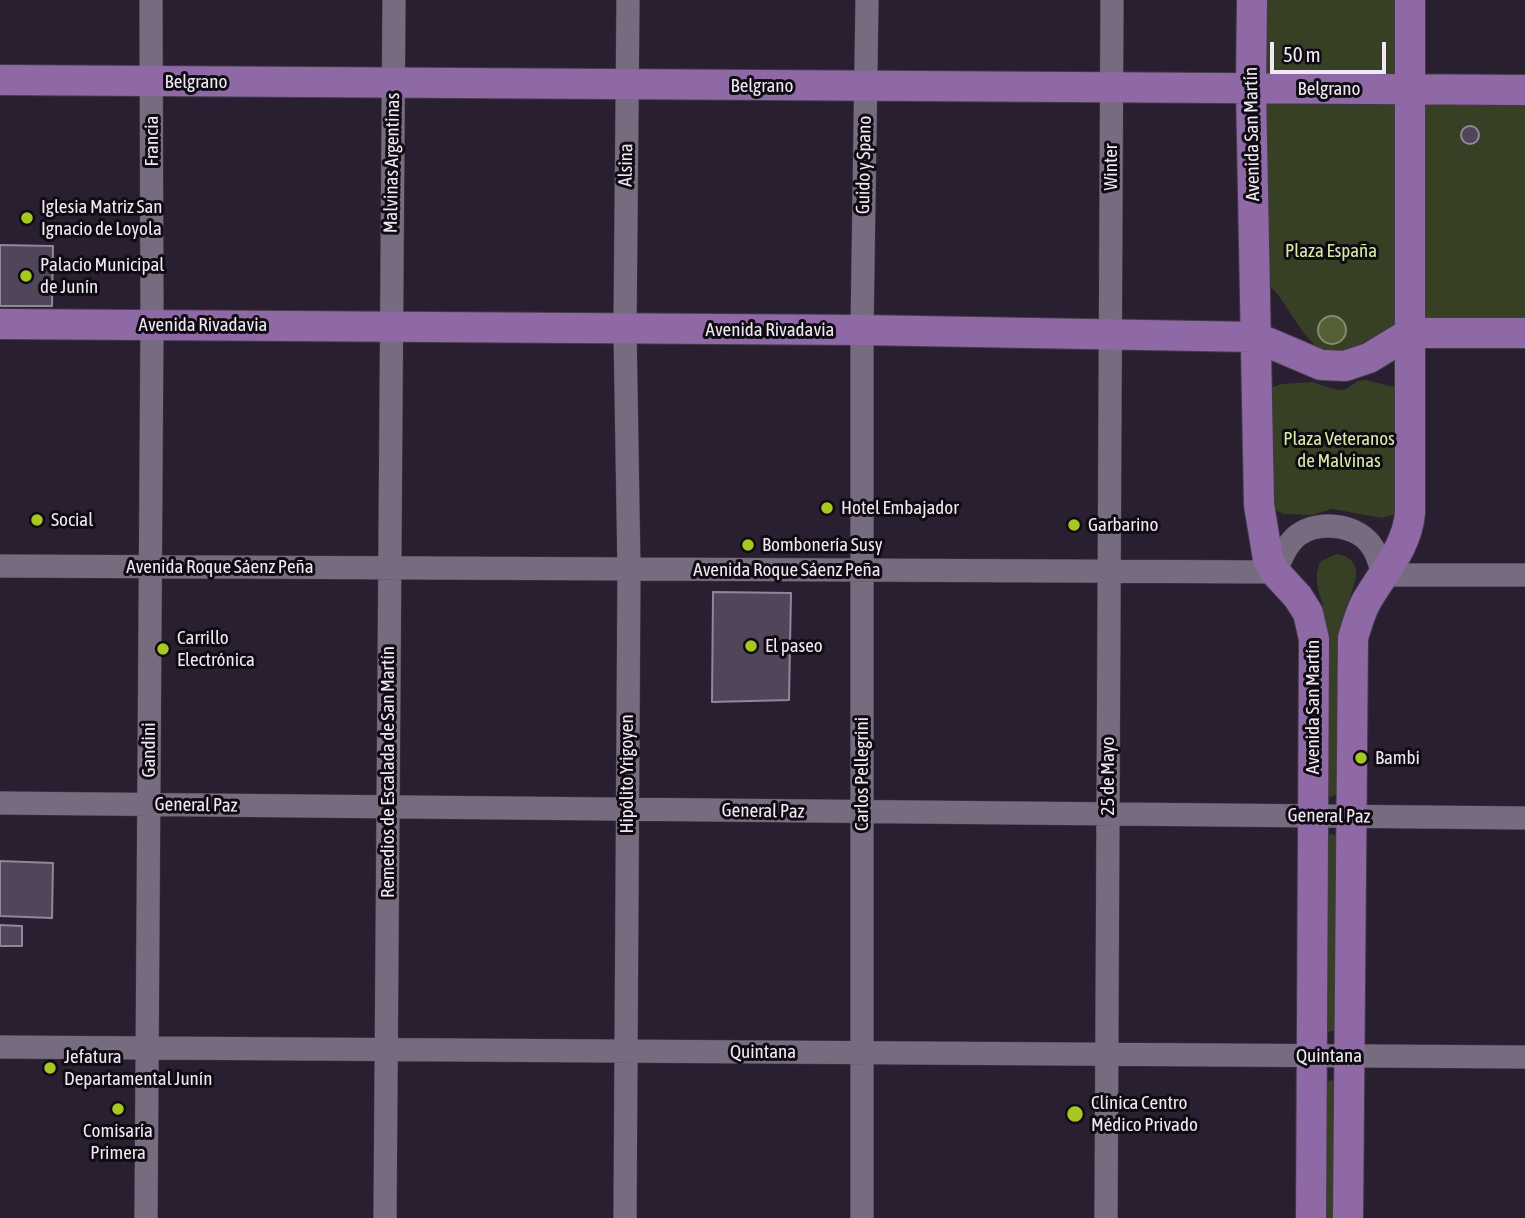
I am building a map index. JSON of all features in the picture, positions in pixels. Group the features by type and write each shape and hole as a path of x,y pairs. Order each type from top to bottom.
{"main road":[{"name":"Avenida San Martín","path":"1252,0 1251,89 1259,505 1263,541 1275,572 1298,597 1308,613 1314,639 1311,1218"},
{"name":"Avenida San Martín","path":"1348,1218 1353,638 1359,615 1402,545 1409,528 1410,0"},
{"name":"Belgrano","path":"0,80 1525,90"},
{"name":"Avenida Rivadavia","path":"0,324 862,330 1255,337 1321,365 1345,366 1369,358 1410,333"},
{"path":"1410,333 1525,333"}],"street":[{"name":"Francia","path":"152,0 152,324"},
{"name":"Malvinas Argentinas","path":"390,326 394,0"},
{"name":"Alsina","path":"625,329 628,0"},
{"name":"Guido y Spano","path":"862,330 867,0"},
{"name":"Winter","path":"1110,335 1112,0"},
{"name":"Gandini","path":"146,1218 152,324"},
{"name":"Remedios de Escalada de San Martín","path":"385,1218 390,326"},
{"name":"Hipólito Yrigoyen","path":"625,329 629,569 625,1218"},
{"name":"Carlos Pellegrini","path":"862,330 862,1218"},
{"name":"25 de Mayo","path":"1106,1218 1110,335"},
{"path":"1275,572 1286,549 1298,535 1312,528 1339,527 1357,532 1373,547 1384,575 1525,575"},
{"name":"Avenida Roque Sáenz Peña","path":"0,566 1275,572"},
{"name":"General Paz","path":"0,803 1525,818"},
{"name":"Quintana","path":"0,1047 1525,1057"}],"green space":[{"path":"1266,0 1399,0 1398,77 1265,76"},
{"name":"Plaza España","path":"1398,101 1400,319 1394,326 1346,352 1323,353 1304,333 1279,296 1261,276 1267,102"},
{"path":"1424,101 1525,101 1525,322 1422,321"},
{"name":"Plaza Veteranos de Malvinas","path":"1366,380 1394,387 1399,394 1396,514 1382,518 1332,509 1312,515 1284,514 1275,510 1270,497 1266,397 1273,387 1312,382 1337,390"},
{"path":"1337,554 1353,562 1356,575 1346,607 1343,785 1340,792 1331,797 1325,794 1321,783 1323,605 1317,577 1321,561"},
{"path":"1331,834 1339,837 1336,1030 1328,1032 1322,1028 1324,836"},
{"path":"1332,1080 1339,1083 1341,1218 1319,1218 1326,1082"}],"shaded area":[{"path":"1332,316 1342,320 1346,330 1342,340 1332,344 1322,340 1318,330 1322,320"}],"building":[{"path":"1470,126 1476,129 1479,135 1476,141 1470,144 1464,141 1461,135 1464,129"},
{"name":"Palacio Municipal de Junín","path":"0,245 53,246 52,306 0,306"},
{"name":"El paseo","path":"713,592 791,593 789,700 712,702"},
{"path":"0,861 53,863 52,918 0,916"},
{"path":"0,925 22,926 22,946 0,946"}],"place":[{"name":"Iglesia Matriz San Ignacio de Loyola","path":"27,218"},
{"name":"Palacio Municipal de Junín","path":"26,276"},
{"name":"Hotel Embajador","path":"827,508"},
{"name":"Social","path":"37,520"},
{"name":"Garbarino","path":"1074,525"},
{"name":"Bombonería Susy","path":"748,545"},
{"name":"El paseo","path":"751,646"},
{"name":"Carrillo Electrónica","path":"163,649"},
{"name":"Bambi","path":"1361,758"},
{"name":"Jefatura Departamental Junín","path":"50,1068"},
{"name":"Comisaría Primera","path":"118,1109"},
{"name":"Clínica Centro Médico Privado","path":"1075,1114"}]}
